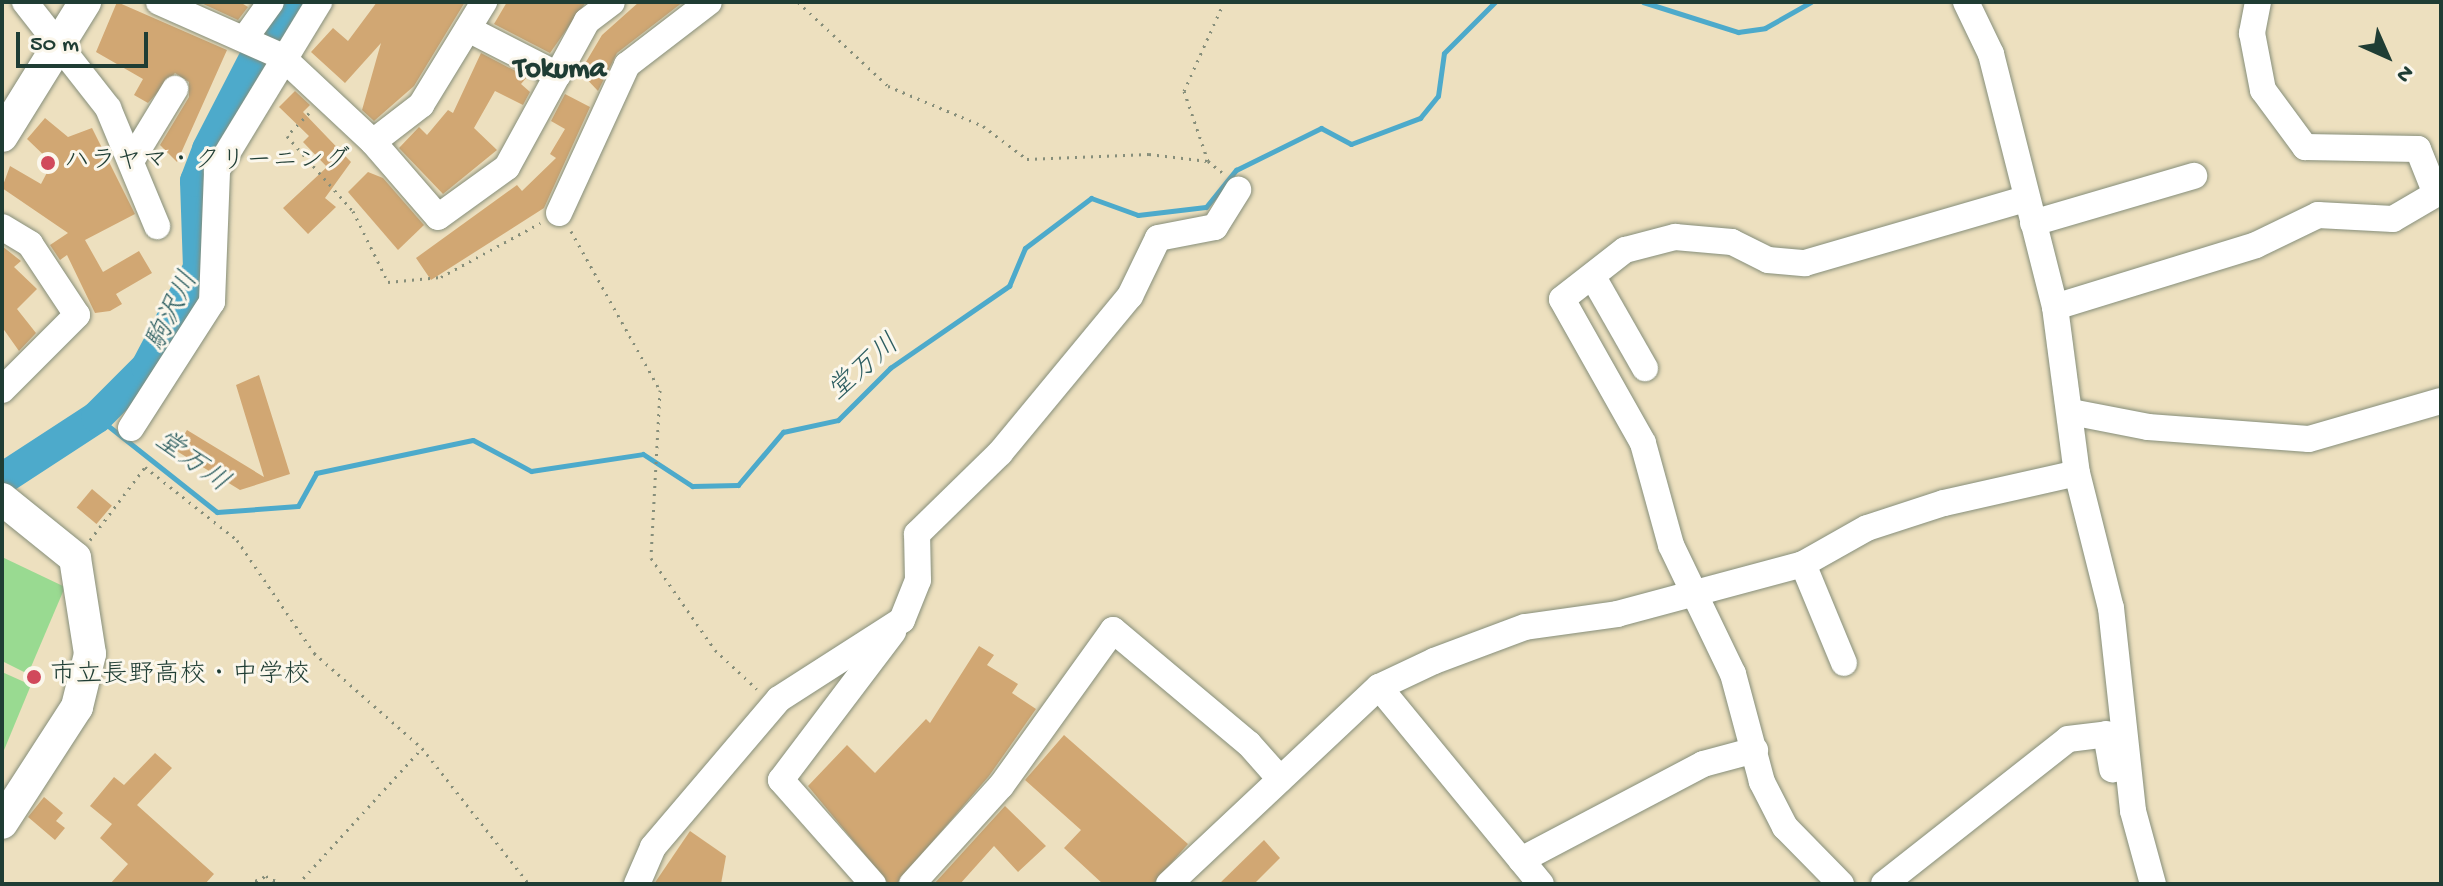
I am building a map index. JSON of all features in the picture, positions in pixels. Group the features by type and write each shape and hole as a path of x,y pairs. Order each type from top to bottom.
{"main road":[{"path":"2,136 59,38 85,2"},
{"path":"2,499 75,558 90,654 77,707 2,823"}],"street":[{"path":"25,2 59,38 133,158 157,226"},
{"path":"159,2 263,47 325,97 373,142 438,217 507,167 587,21 612,2"},
{"path":"131,428 212,302 217,170 263,47 271,2"},
{"path":"263,47 319,2"},
{"path":"373,142 421,105 484,2"},
{"path":"559,213 627,65 709,2"},
{"path":"2055,307 2256,245 2318,215 2393,219 2438,192 2418,149 2305,147 2263,90 2252,33 2258,2"},
{"path":"1974,7 1991,54 2055,307 2077,473 2111,608 2132,805 2153,884"},
{"path":"468,29 558,75"},
{"path":"133,158 175,89"},
{"path":"1841,884 1785,827 1755,750 1733,674 1666,530 1643,443 1562,299 1625,250 1675,237 1732,242 1768,260 1805,263 2194,176"},
{"path":"873,884 781,780 902,620 918,580 917,534 1000,453 1130,296 1158,238 1215,227 1230,181"},
{"path":"2,227 30,244 77,315 2,390"},
{"path":"1593,277 1645,368"},
{"path":"2071,412 2148,427 2309,439 2441,401"},
{"path":"1169,884 1379,687 1525,627 1617,614 1693,591 1803,564 1867,528 1931,507 2077,473"},
{"path":"1803,564 1844,663"},
{"path":"637,884 653,847 779,699 902,620"},
{"path":"912,884 1001,786 1113,630 1249,744 1280,779"},
{"path":"1379,687 1541,884"},
{"path":"1884,884 2068,739 2106,734 2116,788 2132,805"},
{"path":"1521,860 1703,764 1755,750"}],"path":[{"path":"798,2 888,86 983,126 1027,159 1149,154 1208,161"},
{"path":"1224,2 1184,91 1208,161 1230,181"},
{"path":"325,97 287,136 353,211 388,282 441,277 559,213 620,308 660,390 651,558 715,650 779,699"},
{"path":"75,558 145,467 237,540 314,653 422,748 529,884"},
{"path":"298,884 422,748"},
{"path":"248,884 266,876 282,884"}],"green space":[{"path":"2,557 65,587 28,674 2,661"},
{"path":"2,672 31,685 2,755"}],"building":[{"path":"117,2 227,50 177,162 160,145 189,97 189,82 175,73 148,103 134,95 143,79 96,52"},
{"path":"199,2 240,2 248,7 238,20"},
{"path":"377,2 465,2 414,86 374,121 362,110 381,43 345,83 311,52 333,28 348,41"},
{"path":"507,2 586,2 550,53 494,24"},
{"path":"639,2 683,2 617,53 598,91 580,72 602,35"},
{"path":"481,53 527,77 521,84 530,92 523,105 495,91 474,128 497,150 443,194 399,148 419,127 427,135 448,110 453,113"},
{"path":"295,91 310,105 303,112 351,162 325,198 336,207 308,234 283,208 327,167 303,142 309,136 279,107"},
{"path":"565,94 590,107 544,208 431,280 416,258 517,185 522,191 556,158 550,154 565,129 551,121"},
{"path":"45,118 68,137 92,128 135,214 85,240 103,272 139,251 152,273 116,294 122,304 110,311 95,313 67,255 60,260 50,245 68,233 2,188 10,166 41,184 52,163 27,139"},
{"path":"368,172 383,178 424,225 398,250 348,192"},
{"path":"2,246 21,261 14,267 37,289 17,309 36,333 19,351 2,327"},
{"path":"259,375 290,474 240,490 175,450 187,430 264,477 236,385"},
{"path":"92,489 112,506 96,524 77,507"},
{"path":"979,646 994,655 987,665 1018,684 1012,693 1036,709 989,776 896,884 889,884 808,786 847,745 875,773 926,719 930,723"},
{"path":"1064,735 1188,844 1153,884 1103,884 1064,848 1081,830 1025,780"},
{"path":"155,753 172,768 137,805 214,874 205,884 110,884 128,864 100,838 112,824 90,806 114,777 124,785"},
{"path":"44,797 63,813 56,821 65,828 55,840 28,817"},
{"path":"1005,806 1046,846 1018,872 994,846 960,884 934,884"},
{"path":"690,831 726,856 721,884 654,884"},
{"path":"1264,840 1280,858 1254,884 1219,884"}],"waterway":[{"name":"駒沢川","path":"2,479 97,417 147,367 199,268 196,181 208,149 270,29 293,2"},
{"name":"堂万川","path":"97,417 217,512 298,506 316,473 473,440 531,471 643,454 692,486 738,485 783,432 838,420 890,368 1009,286 1025,248 1091,198 1138,215 1206,207 1236,170 1321,128 1351,144 1420,118 1438,96 1444,53 1495,2"},
{"name":"堂万川","path":"1643,2 1738,32 1765,28 1811,2"}],"place":[{"name":"ハラヤマ・クリーニング","path":"48,163"},
{"name":"市立長野高校・中学校","path":"34,677"}],"district":[{"name":"Tokuma","path":"560,71"}]}
